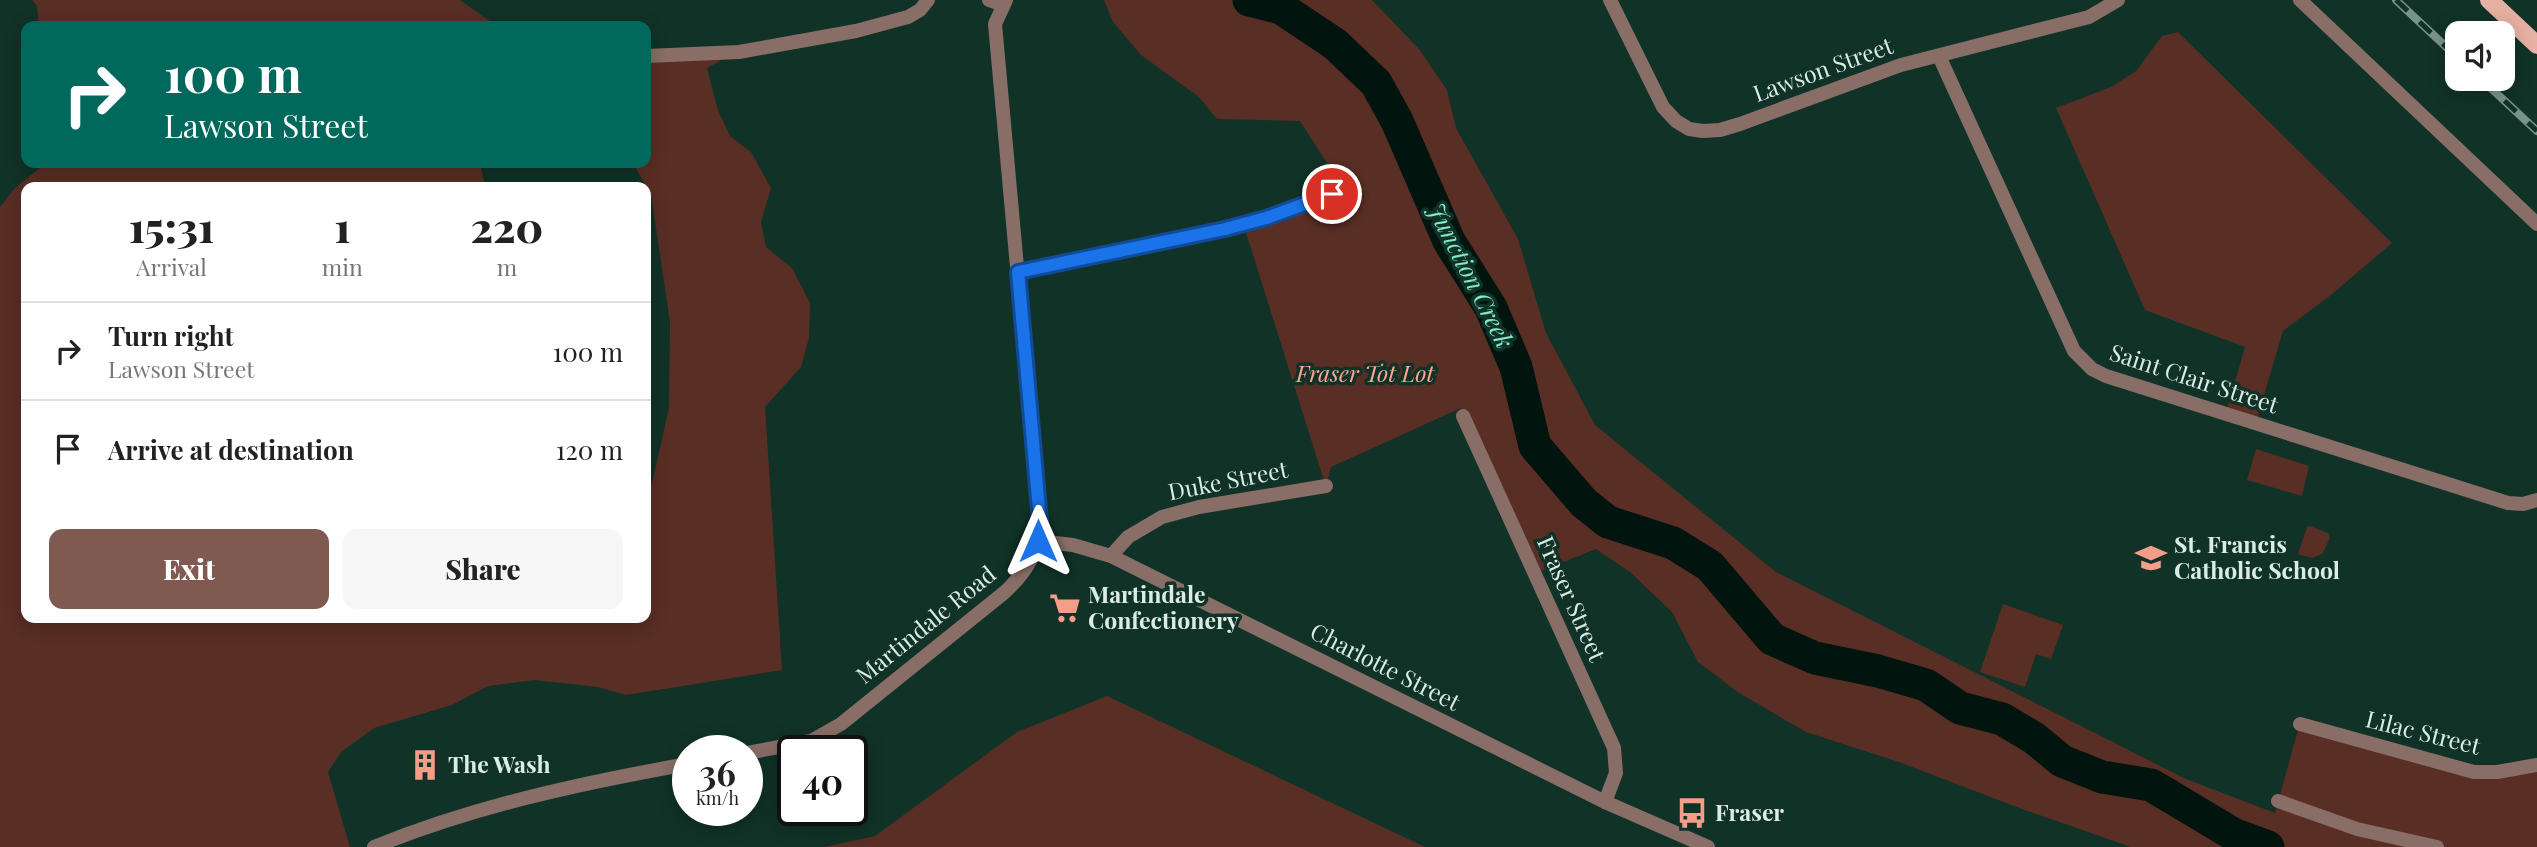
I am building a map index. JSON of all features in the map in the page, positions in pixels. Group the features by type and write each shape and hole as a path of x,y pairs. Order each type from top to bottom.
{"main road":[{"path":"2489,0 2537,45"}],"street":[{"path":"651,56 739,52 856,31 908,16 929,0"},
{"name":"Lawson Street","path":"1610,0 1663,107 1676,121 1689,129 1711,131 1740,124 1857,80 1939,55 2089,17 2118,0"},
{"path":"2300,0 2537,224"},
{"name":"Martindale Road","path":"763,750 811,741 841,724 1005,592 1032,560 1038,541 1040,521 995,24 999,2"},
{"name":"Saint Clair Street","path":"1939,55 2074,351 2092,369 2106,376 2508,503 2523,504 2537,500"},
{"path":"1018,272 1225,229 1266,218 1332,194"},
{"name":"Fraser Street","path":"1463,416 1614,748 1616,773 1605,802"},
{"name":"Duke Street","path":"1111,556 1128,537 1162,517 1199,507 1326,486"},
{"name":"Charlotte Street","path":"1038,541 1073,545 1111,556 1605,802 1709,847"},
{"name":"Lilac Street","path":"2300,724 2474,772 2497,772 2537,765"},
{"path":"374,847 515,799 672,767"},
{"path":"2278,801 2357,829 2437,847"}],"green space":[{"path":"32,0 460,0 490,21 38,21 37,6"},
{"name":"Fraser Tot Lot","path":"1104,0 1372,0 1419,49 1447,90 1456,128 1518,239 1546,333 1595,425 1776,572 2186,779 2275,813 2299,726 2475,773 2537,766 2537,847 2131,847 1899,762 1806,732 1739,693 1698,662 1672,612 1630,572 1596,549 1536,573 1461,408 1331,467 1326,487 1243,223 1343,188 1300,121 1217,119 1199,97 1141,55 1113,22"},
{"path":"2178,32 2392,243 2331,295 2283,331 2256,422 2226,412 2245,347 2145,310 2056,108 2111,87 2136,71 2162,36"},
{"path":"738,51 707,68 718,110 730,136 751,152 771,188 761,222 766,247 792,268 810,303 809,338 801,367 765,407 782,670 626,695 598,687 534,680 488,686 452,705 374,728 341,752 328,772 350,847 0,847 0,207 15,188 21,183 21,623 651,623 651,485 669,408 670,322 651,182 644,182 636,168 651,168 651,54"},
{"path":"40,168 481,168 484,182 22,182"},
{"path":"2256,449 2309,466 2302,496 2247,480"},
{"path":"2307,527 2328,533 2330,538 2322,554 2312,558 2298,554"},
{"path":"2003,604 2063,625 2051,659 2036,654 2025,687 1980,672"},
{"path":"1107,696 1425,847 824,847 875,836 1017,732"}],"waterway":[{"name":"Junction Creek","path":"1249,0 1281,8 1335,44 1376,83 1397,121 1449,241 1491,308 1516,367 1535,446 1584,503 1608,522 1673,543 1710,566 1772,639 1815,658 1878,671 1926,685 1960,708 2002,719 2034,738 2062,761 2102,777 2151,785 2233,834 2268,847"}],"railway":[{"path":"2396,0 2445,46"},
{"path":"2494,91 2537,131"}],"place":[{"name":"St. Francis Catholic School","path":"2151,558"},
{"name":"Martindale Confectionery","path":"1065,608"},
{"name":"The Wash","path":"425,765"},
{"name":"Fraser","path":"1692,813"}],"route":[{"path":"1038,541 1040,521 1018,272 1225,229 1266,218 1332,194"}]}
